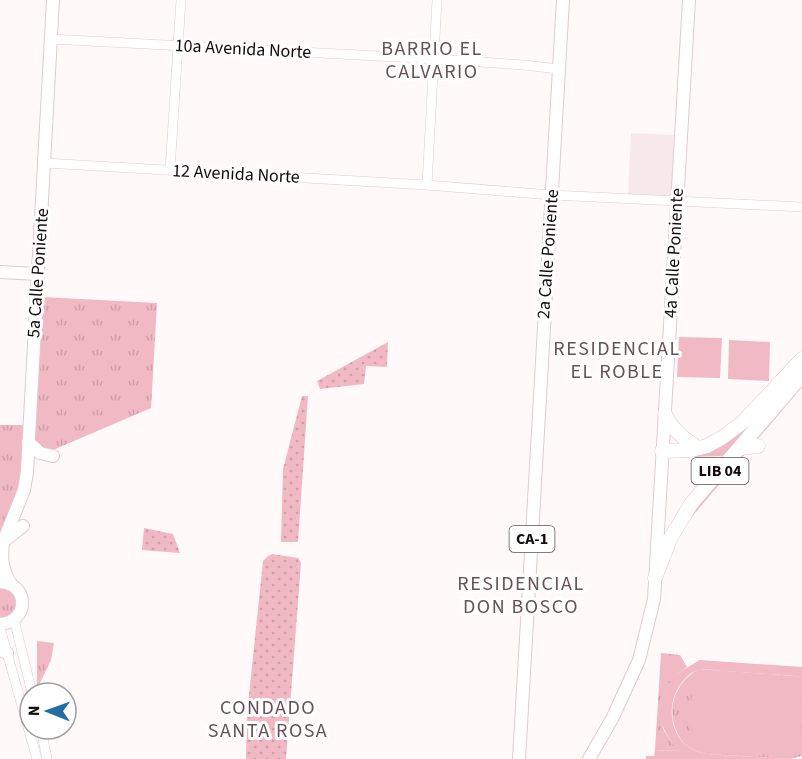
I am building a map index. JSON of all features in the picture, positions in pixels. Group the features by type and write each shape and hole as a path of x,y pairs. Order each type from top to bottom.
{"highway":[{"name":"LIB 04","path":"662,451 698,448 716,442 734,430 802,359"},
{"name":"LIB 04","path":"655,578 667,545 691,504 802,375"},
{"path":"665,414 677,434 698,448"},
{"path":"740,448 758,446"}],"main road":[{"name":"5a Calle Poniente","path":"14,619 20,612 22,599 18,590 6,583 2,564 2,543 24,490 27,472 54,0"},
{"name":"2a Calle Poniente","path":"519,759 563,0"},
{"name":"4a Calle Poniente","path":"590,759 613,717 639,660 654,599 689,0"},
{"path":"0,272 38,274"},
{"path":"28,442 40,453 53,456"},
{"path":"2,543 23,526"},
{"path":"0,624 14,619"}],"street":[{"path":"170,170 182,0"},
{"path":"427,185 437,0"},
{"name":"10a Avenida Norte","path":"51,39 434,59 559,69"},
{"name":"12 Avenida Norte","path":"45,163 427,185 552,195 802,207"},
{"path":"14,619 29,681"},
{"path":"0,628 3,651 37,759"},
{"path":"43,741 47,759"}],"shaded area":[{"path":"631,133 674,135 671,197 628,195"}],"green space":[{"path":"42,297 157,303 151,408 53,450 42,448 34,440"},
{"path":"679,337 722,338 720,378 677,377"},
{"path":"729,340 770,342 769,381 728,379"},
{"path":"388,342 387,367 366,366 364,384 320,389 317,381"},
{"path":"802,360 802,368 725,456 690,457 693,453 711,451 721,447 736,436"},
{"path":"802,377 802,387 690,519 683,516"},
{"path":"302,396 308,396 298,542 281,542 283,469"},
{"path":"0,425 26,425 22,469 15,500 0,540"},
{"path":"144,528 173,534 180,553 142,550"},
{"path":"272,554 298,558 301,563 286,759 246,759 247,714 263,561"},
{"path":"0,587 13,592 16,606 13,613 0,618"},
{"path":"37,641 54,643 51,660 41,681 37,681"},
{"path":"661,653 680,655 687,667 668,685 660,710 664,731 679,751 655,750"},
{"path":"700,660 802,667 802,678 698,670 680,685 673,700 674,726 682,741 689,747 706,754 790,759 646,759 646,756 654,756 655,750 678,751 666,734 661,721 660,707 671,680"},
{"path":"699,669 802,678 802,756 790,759 706,754 686,745 679,737 675,727 674,699 686,679"},
{"path":"692,675 802,681 799,752 690,746"}],"district":[{"name":"BARRIO EL CALVARIO","path":"432,60"},
{"name":"RESIDENCIAL EL ROBLE","path":"617,360"},
{"name":"RESIDENCIAL DON BOSCO","path":"521,596"},
{"name":"CONDADO SANTA ROSA","path":"268,720"}]}
